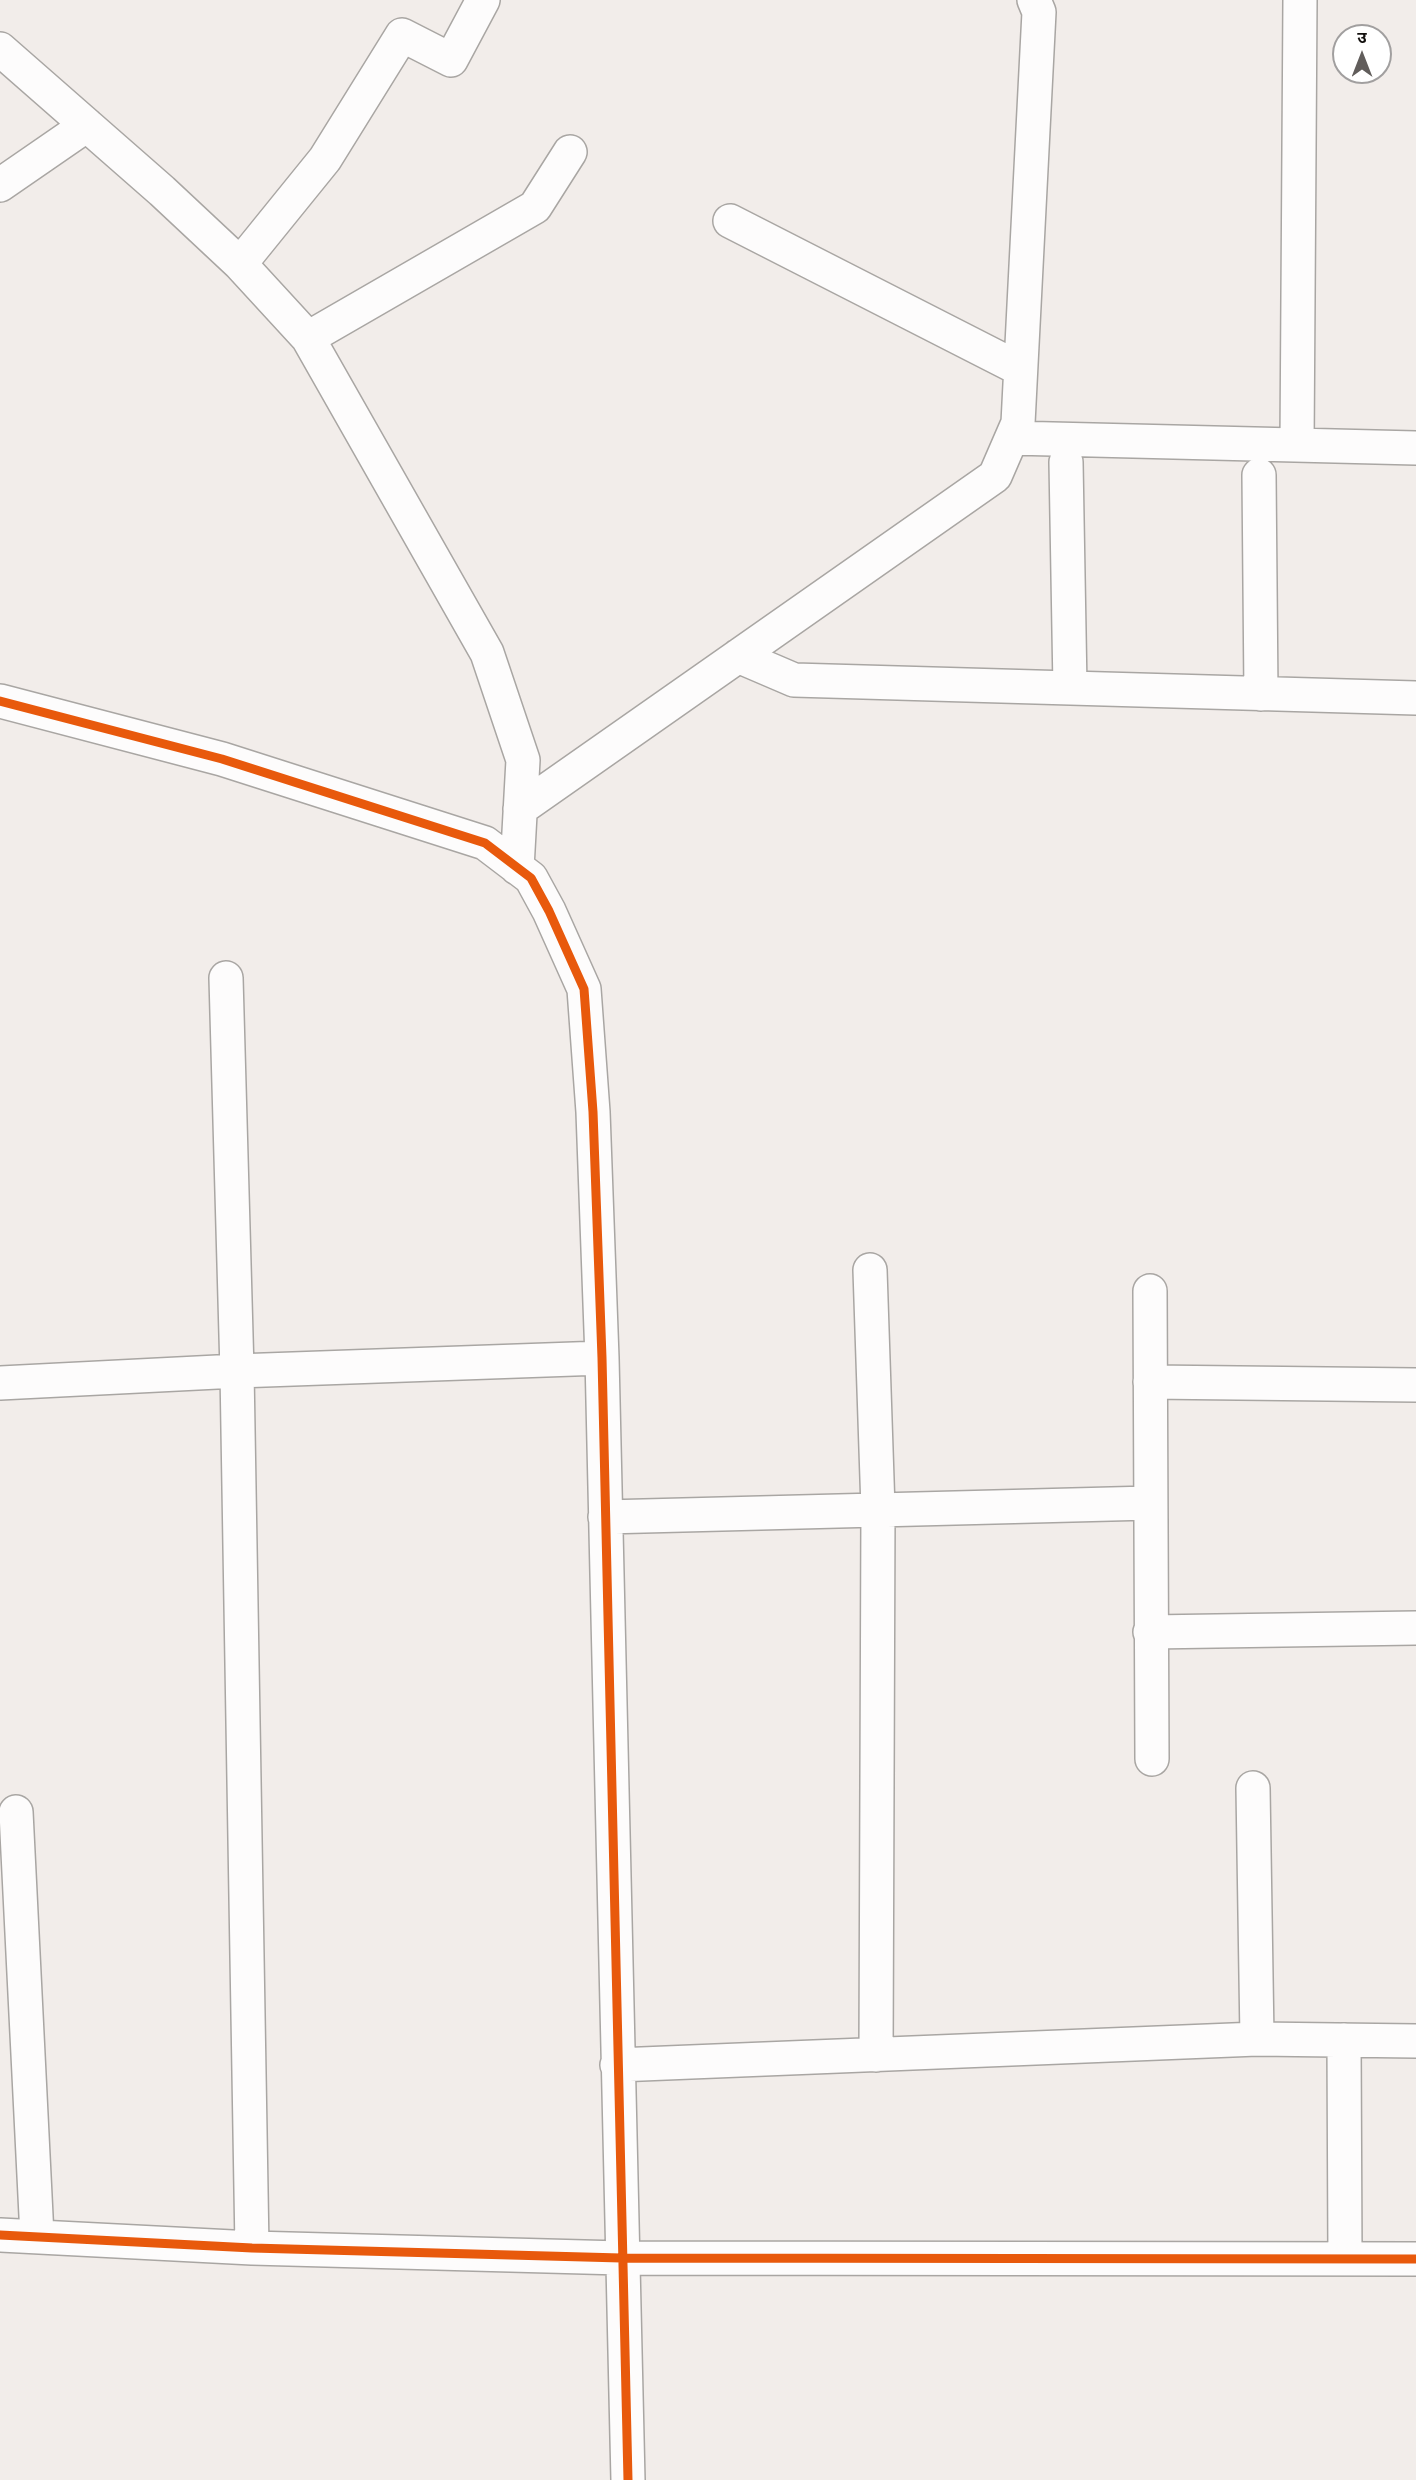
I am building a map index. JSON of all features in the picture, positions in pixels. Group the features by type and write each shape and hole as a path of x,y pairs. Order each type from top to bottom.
{"street":[{"path":"240,264 325,159 402,35 451,60 483,0"},
{"path":"520,809 995,476 1018,423 1039,12 1034,0"},
{"path":"1297,445 1300,0"},
{"path":"0,49 162,190 240,264 308,338 487,653 523,760 517,868"},
{"path":"0,185 87,125"},
{"path":"308,338 535,207 570,152"},
{"path":"730,221 1020,369"},
{"path":"1012,438 1416,448"},
{"path":"1066,462 1070,688"},
{"path":"1259,475 1261,694"},
{"path":"738,656 794,680 1416,698"},
{"path":"0,701 222,759 484,843 531,878 549,910 584,989 593,1112 602,1358 621,2258 628,2480"},
{"path":"226,978 237,1371 252,2248"},
{"path":"870,1270 878,1509 876,2055"},
{"path":"1150,1291 1152,1759"},
{"path":"0,1383 237,1371 602,1358"},
{"path":"1150,1382 1416,1385"},
{"path":"605,1517 1150,1503"},
{"path":"1150,1632 1416,1628"},
{"path":"1253,1788 1257,2039"},
{"path":"16,1812 37,2236"},
{"path":"617,2065 1257,2039 1416,2041"},
{"path":"1344,2040 1345,2259"},
{"path":"0,2235 252,2248 621,2258 1416,2259"}],"cycle path":[{"path":"0,701 222,759 485,843 531,878 549,911 584,989 593,1112 602,1358 628,2480"},
{"path":"0,2235 252,2248 621,2258 1416,2259"}]}
